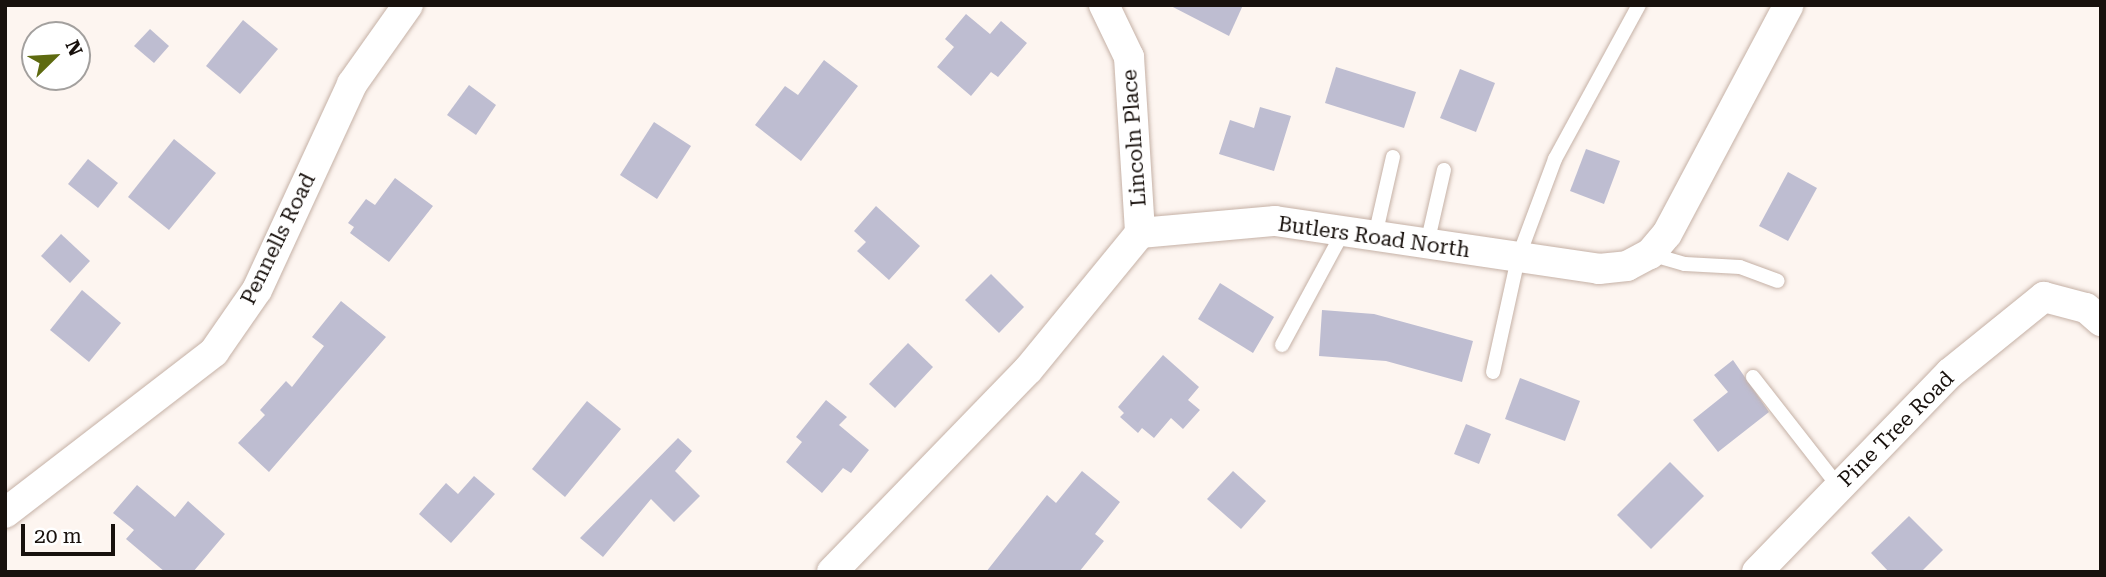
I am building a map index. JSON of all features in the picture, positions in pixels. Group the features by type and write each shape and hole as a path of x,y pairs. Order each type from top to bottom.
{"street":[{"name":"Pennells Road","path":"5,513 214,352 257,290 352,84 408,5"},
{"name":"Lincoln Place","path":"1104,5 1129,57 1140,233"},
{"path":"1650,254 1667,234 1789,5"},
{"name":"Butlers Road North","path":"1140,233 1275,221 1600,269 1627,266 1650,254"},
{"path":"832,572 1028,370 1140,233"},
{"name":"Pine Tree Road","path":"1756,572 1950,373 2044,297 2086,308 2101,321"}],"lane":[{"path":"1493,372 1518,258 1555,159 1639,5"},
{"path":"1375,236 1393,157"},
{"path":"1427,244 1444,170"},
{"path":"1282,345 1343,232"},
{"path":"1650,254 1685,264 1740,267 1778,281"},
{"path":"1753,377 1839,487"}],"building":[{"path":"1169,5 1243,5 1229,36"},
{"path":"966,14 990,34 1001,21 1027,43 998,77 991,72 971,96 937,67 954,47 945,39"},
{"path":"243,20 278,49 240,94 206,66"},
{"path":"150,29 169,46 154,63 134,46"},
{"path":"824,60 858,86 801,161 755,125 785,86 798,95"},
{"path":"1336,67 1416,92 1404,128 1325,103"},
{"path":"1460,69 1495,83 1476,132 1440,118"},
{"path":"469,85 496,105 476,135 447,115"},
{"path":"1260,107 1291,116 1274,171 1219,154 1230,120 1254,128"},
{"path":"654,122 691,146 657,199 620,175"},
{"path":"174,139 216,173 169,230 128,197"},
{"path":"1586,149 1620,161 1604,204 1570,191"},
{"path":"88,159 118,183 98,208 68,184"},
{"path":"1788,172 1817,188 1788,241 1759,226"},
{"path":"395,178 433,206 389,262 350,233 354,227 348,223 366,199 375,205"},
{"path":"876,206 920,246 889,280 857,251 866,242 854,231"},
{"path":"61,234 90,261 70,283 41,256"},
{"path":"991,274 1024,307 999,333 965,300"},
{"path":"1220,283 1274,317 1253,353 1198,319"},
{"path":"82,290 121,323 89,362 50,330"},
{"path":"341,301 386,337 269,472 238,443 265,415 260,410 286,381 292,387 324,346 312,337"},
{"path":"1322,310 1374,314 1473,341 1462,382 1386,361 1319,356"},
{"path":"908,343 933,367 895,408 869,384"},
{"path":"1163,355 1199,387 1188,400 1200,410 1183,429 1171,418 1154,438 1142,428 1138,433 1120,417 1124,413 1118,407"},
{"path":"1733,360 1769,412 1718,452 1693,420 1728,392 1714,375"},
{"path":"1520,378 1580,401 1565,441 1505,419"},
{"path":"826,400 847,417 839,425 869,450 851,473 843,468 822,493 786,462 802,442 796,437"},
{"path":"587,401 621,429 565,497 532,469"},
{"path":"1466,424 1491,434 1479,464 1454,454"},
{"path":"678,438 692,451 675,471 700,496 674,522 651,499 603,557 580,538"},
{"path":"1670,462 1704,496 1651,549 1617,515"},
{"path":"1082,471 1120,502 1095,534 1104,541 1079,572 986,572 1047,495 1056,503"},
{"path":"1233,471 1266,501 1241,529 1207,499"},
{"path":"474,476 495,494 451,543 419,514 446,483 458,494"},
{"path":"137,485 175,517 188,501 225,534 193,572 165,572 126,539 134,530 113,513"},
{"path":"1909,516 1943,550 1921,572 1889,572 1871,553"}]}
